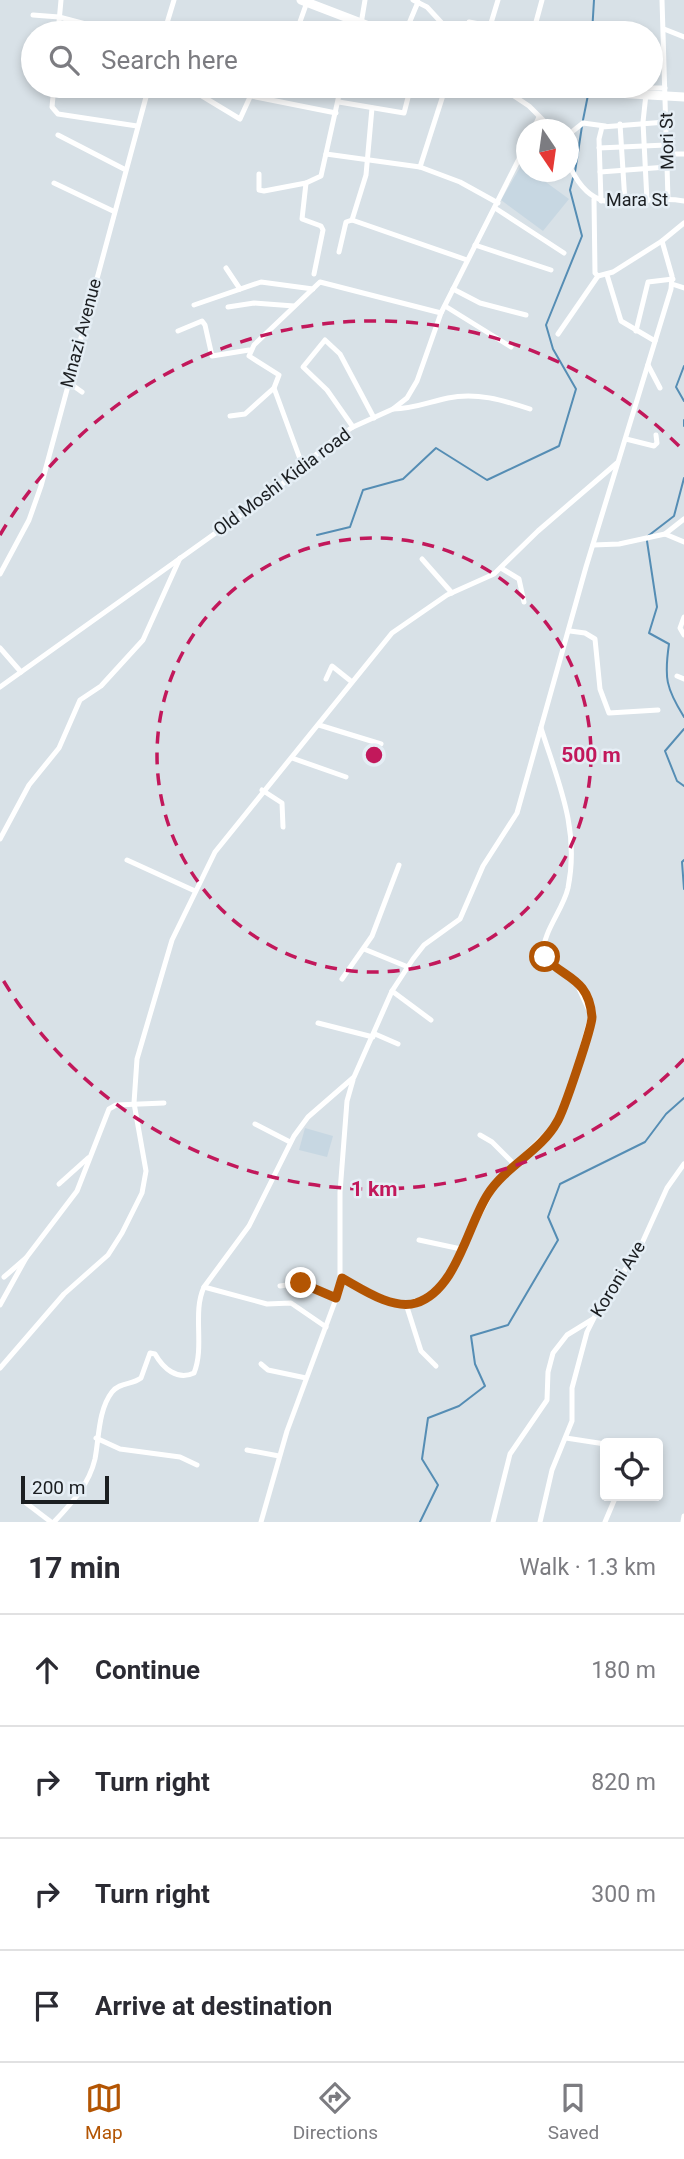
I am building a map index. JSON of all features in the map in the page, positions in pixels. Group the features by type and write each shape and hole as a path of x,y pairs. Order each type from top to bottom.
{"highway":[{"path":"304,1 354,21"},
{"path":"663,92 684,97"}],"street":[{"path":"59,21 61,0"},
{"path":"168,21 174,0"},
{"path":"357,21 365,0"},
{"path":"492,21 498,0"},
{"path":"536,21 542,0"},
{"name":"Mori St","path":"662,0 668,199"},
{"path":"299,21 304,1"},
{"path":"410,21 418,1 439,21"},
{"path":"33,16 59,17 74,21"},
{"path":"664,30 684,37"},
{"path":"53,98 52,107 58,114 136,126"},
{"name":"Mnazi Avenue","path":"0,574 39,494 145,98"},
{"path":"205,98 237,119 242,118 250,98"},
{"path":"262,98 336,113"},
{"path":"259,174 261,191 306,183 323,174 340,98"},
{"path":"339,102 404,113 408,98"},
{"path":"420,167 442,98"},
{"path":"514,98 539,117"},
{"path":"645,98 643,146 647,201"},
{"path":"352,220 363,186 372,108"},
{"path":"579,126 583,123 605,126 666,122"},
{"path":"620,124 625,202"},
{"path":"601,201 599,148 600,133 605,126"},
{"path":"58,135 124,170"},
{"path":"599,148 666,145"},
{"path":"666,154 684,154"},
{"path":"326,155 367,158 420,167 460,182 564,253"},
{"name":"Old Moshi Kidia road","path":"1,684 180,558 353,427 393,409 415,388 441,313 516,166"},
{"path":"600,172 667,167"},
{"name":"Mara St","path":"579,180 594,199 601,201 684,201"},
{"path":"54,183 113,211"},
{"path":"306,183 302,219 321,226 323,230 314,274"},
{"path":"594,199 595,273 598,276"},
{"path":"339,252 346,222 352,220 467,260"},
{"path":"558,334 598,276 607,275 662,242 684,223"},
{"path":"261,1522 279,1456 342,1278 340,1192 347,1101 354,1077 393,990 424,945 460,919 483,866 523,800 593,545 672,281 662,242"},
{"path":"475,245 551,270"},
{"path":"226,268 240,289"},
{"path":"607,275 621,321 654,341"},
{"path":"636,331 648,282 672,281 684,288"},
{"path":"194,304 268,282 313,289"},
{"path":"178,331 202,321 212,356 249,350 320,282 330,282 441,313"},
{"path":"453,289 480,303 526,316"},
{"path":"228,307 254,303 295,306"},
{"path":"445,306 511,347"},
{"path":"353,427 327,390 303,368 325,340 340,354 374,418"},
{"path":"230,416 246,414 274,388 279,375 248,356 249,350"},
{"path":"648,365 660,387"},
{"path":"68,382 82,392"},
{"path":"274,388 303,467"},
{"path":"393,409 408,409 456,397 484,396 530,409"},
{"path":"626,439 654,446 657,443 656,435"},
{"path":"0,1368 64,1294 107,1255 132,1215 146,1177 134,1103 137,1059 152,1014 162,968 215,852 262,790 292,758 392,633 452,593 489,577 502,568 538,531 618,463"},
{"path":"593,545 620,544 665,534 684,519"},
{"path":"665,534 684,542"},
{"path":"0,839 29,785 59,748 80,700 101,686 143,640 180,558"},
{"path":"422,559 452,593"},
{"path":"502,568 519,579 524,602"},
{"path":"684,617 680,628 684,635"},
{"path":"570,631 585,633 595,639 600,689 609,713 658,710"},
{"path":"0,649 21,672"},
{"path":"326,679 332,666 352,682"},
{"path":"677,676 684,679"},
{"path":"319,725 381,744"},
{"path":"342,1278 387,1300 406,1304 423,1299 439,1286 488,1194 514,1164 553,1130 561,1115 592,1019 580,985 543,954 544,944 567,890 572,846 568,807 541,728"},
{"path":"292,758 345,778"},
{"path":"262,790 282,803 283,827"},
{"path":"127,860 195,891"},
{"path":"342,979 372,936 399,864"},
{"path":"363,949 408,967"},
{"path":"393,990 431,1020"},
{"path":"318,1023 374,1035 398,1044"},
{"path":"26,1503 52,1522 85,1484 94,1462 96,1438 111,1393 123,1384 138,1381 150,1353 155,1354 166,1370 187,1376 194,1373 204,1287 249,1226 290,1142 308,1117 354,1077"},
{"path":"0,1305 26,1258 74,1196 109,1109 134,1103 164,1103"},
{"path":"255,1124 290,1142"},
{"path":"480,1135 492,1142 514,1164"},
{"path":"59,1184 88,1158"},
{"name":"Koroni Ave","path":"540,1522 552,1470 573,1416 572,1388 577,1364 593,1319 638,1252 667,1188 684,1164"},
{"path":"419,1240 461,1249"},
{"path":"4,1277 26,1258"},
{"path":"280,1286 301,1283 336,1298"},
{"path":"204,1287 267,1304 291,1303 326,1327"},
{"path":"406,1304 421,1351 436,1366"},
{"path":"493,1522 510,1454 547,1400 553,1353 567,1335 593,1319"},
{"path":"261,1364 268,1370 306,1378"},
{"path":"96,1438 120,1449 185,1458 197,1465"},
{"path":"566,1438 600,1443"},
{"path":"247,1450 279,1456"},
{"path":"606,1522 614,1501"},
{"path":"682,1522 684,1516"}],"shaded area":[{"path":"516,174 516,182 546,182 569,199 543,231 501,200"},
{"path":"305,1128 333,1136 327,1157 299,1150"}],"waterway":[{"path":"593,21 594,0"},
{"path":"583,120 587,98"},
{"path":"579,146 582,126"},
{"path":"317,535 350,527 363,490 403,479 436,448 487,480 559,446 576,389 553,349 546,325 582,236 570,190 572,182"},
{"path":"684,366 676,387 684,401"},
{"path":"684,420 684,426"},
{"path":"648,536 674,516 684,478"},
{"path":"647,541 657,607 649,633 669,644 668,682 673,698 684,717"},
{"path":"684,729 665,751 677,781 684,786"},
{"path":"684,860 684,889"},
{"path":"420,1522 438,1485 422,1459 428,1418 459,1406 485,1386 475,1364 471,1336 508,1325 558,1240 548,1217 560,1184 645,1142 666,1114 684,1098"}],"route":[{"path":"301,1283 336,1298 342,1278 387,1300 406,1304 416,1303 431,1294 446,1277 488,1194 514,1164 553,1130 572,1088 592,1015 580,985 566,971 545,957"}]}
